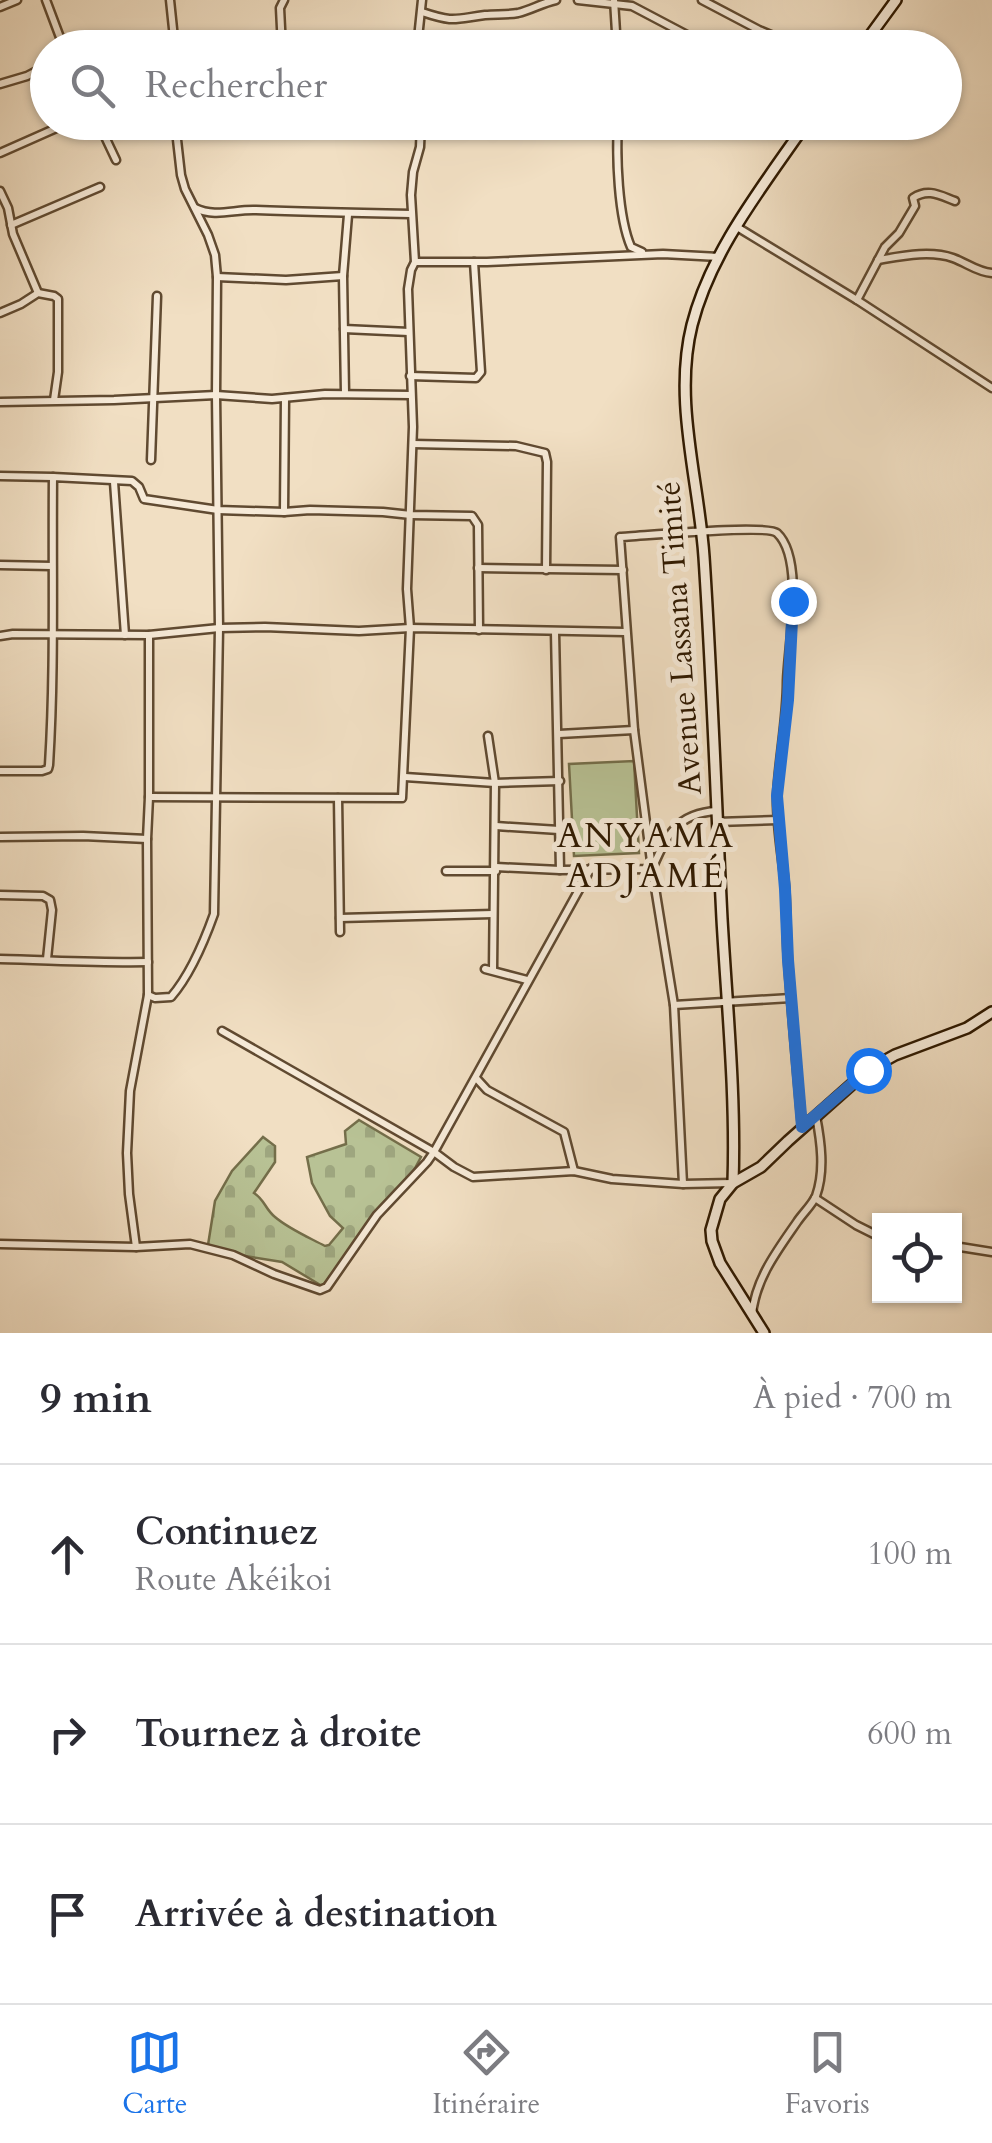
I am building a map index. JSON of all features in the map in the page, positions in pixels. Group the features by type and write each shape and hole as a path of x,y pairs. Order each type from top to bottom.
{"street":[{"path":"0,7 18,0"},
{"path":"46,0 57,30"},
{"path":"170,0 173,30"},
{"path":"281,30 280,8 284,0"},
{"path":"420,30 422,0"},
{"path":"422,12 446,20 464,20 517,13 556,0"},
{"path":"578,0 632,6 678,30"},
{"path":"702,0 759,30"},
{"path":"874,30 896,0"},
{"path":"614,2 616,30"},
{"path":"0,84 30,73"},
{"path":"0,153 30,140"},
{"path":"107,140 116,160"},
{"path":"148,995 172,997 206,937 214,914 219,628 218,278 208,235 181,175 177,140"},
{"path":"150,797 402,798 413,444 408,279 416,262 412,182 420,140"},
{"path":"618,140 628,243 634,250 653,254"},
{"name":"Avenue Lassana Timité","path":"733,1183 735,1122 702,533 687,425 687,359 697,308 720,257 795,140"},
{"path":"12,225 100,187"},
{"path":"0,191 38,293"},
{"path":"857,300 877,260 914,206 913,198 930,192 955,201"},
{"path":"194,207 211,213 248,210 412,214"},
{"path":"345,394 343,276 348,214"},
{"path":"737,227 992,388"},
{"path":"416,262 653,254 720,257"},
{"path":"877,260 941,255 992,273"},
{"path":"410,376 479,376 474,262"},
{"path":"218,278 286,280 343,276"},
{"path":"0,313 38,293 58,299 54,400"},
{"path":"151,460 157,296"},
{"path":"344,329 409,332"},
{"path":"0,402 216,395 258,399 411,395"},
{"path":"284,512 285,398"},
{"path":"413,444 516,446 545,453 546,570"},
{"path":"0,476 132,480 144,500 218,510 472,516 478,525 479,630"},
{"path":"0,771 48,769 54,635 54,477"},
{"path":"114,481 125,635"},
{"path":"683,1184 674,1004 634,730 620,537 739,528 774,530 788,554 794,590 788,700 777,796 802,1127"},
{"path":"0,566 52,566"},
{"path":"478,568 623,570"},
{"path":"0,636 149,635 266,627 625,632"},
{"path":"555,632 560,870"},
{"path":"136,1246 127,1154 132,1081 148,995 149,635"},
{"path":"559,734 634,730"},
{"path":"488,736 496,826 489,969 527,980"},
{"path":"404,778 495,783 560,781"},
{"path":"338,798 340,932"},
{"path":"652,869 661,847 683,820 698,812 778,820"},
{"path":"496,826 559,830"},
{"path":"0,837 146,839"},
{"path":"0,1244 168,1243 202,1247 320,1290 327,1287 386,1204 434,1152 590,868"},
{"path":"446,871 652,869"},
{"path":"0,895 42,896 50,900 47,958"},
{"path":"340,918 494,914"},
{"path":"0,959 47,958 93,964 148,962"},
{"path":"674,1004 791,998"},
{"path":"764,1333 720,1262 711,1230 716,1206 733,1183 761,1167 856,1078 881,1062 967,1028 992,1012"},
{"path":"222,1031 473,1177 574,1172 660,1184 733,1183"},
{"path":"476,1078 487,1090 564,1132 574,1172"},
{"path":"752,1314 766,1268 815,1198 821,1169 816,1115"},
{"path":"815,1198 872,1233"},
{"path":"962,1247 992,1252"}],"green space":[{"path":"634,761 639,853 574,856 569,764"},
{"path":"359,1120 421,1157 322,1286 282,1262 233,1254 208,1245 215,1201 232,1171 263,1137 275,1146 275,1162 254,1193 280,1221 329,1245 343,1228 330,1216 312,1183 307,1157 346,1144 345,1131"}],"district":[{"name":"ANYAMA ADJAMÉ","path":"646,856"}],"route":[{"path":"793,601 788,700 777,796 802,1127 868,1070"}]}
